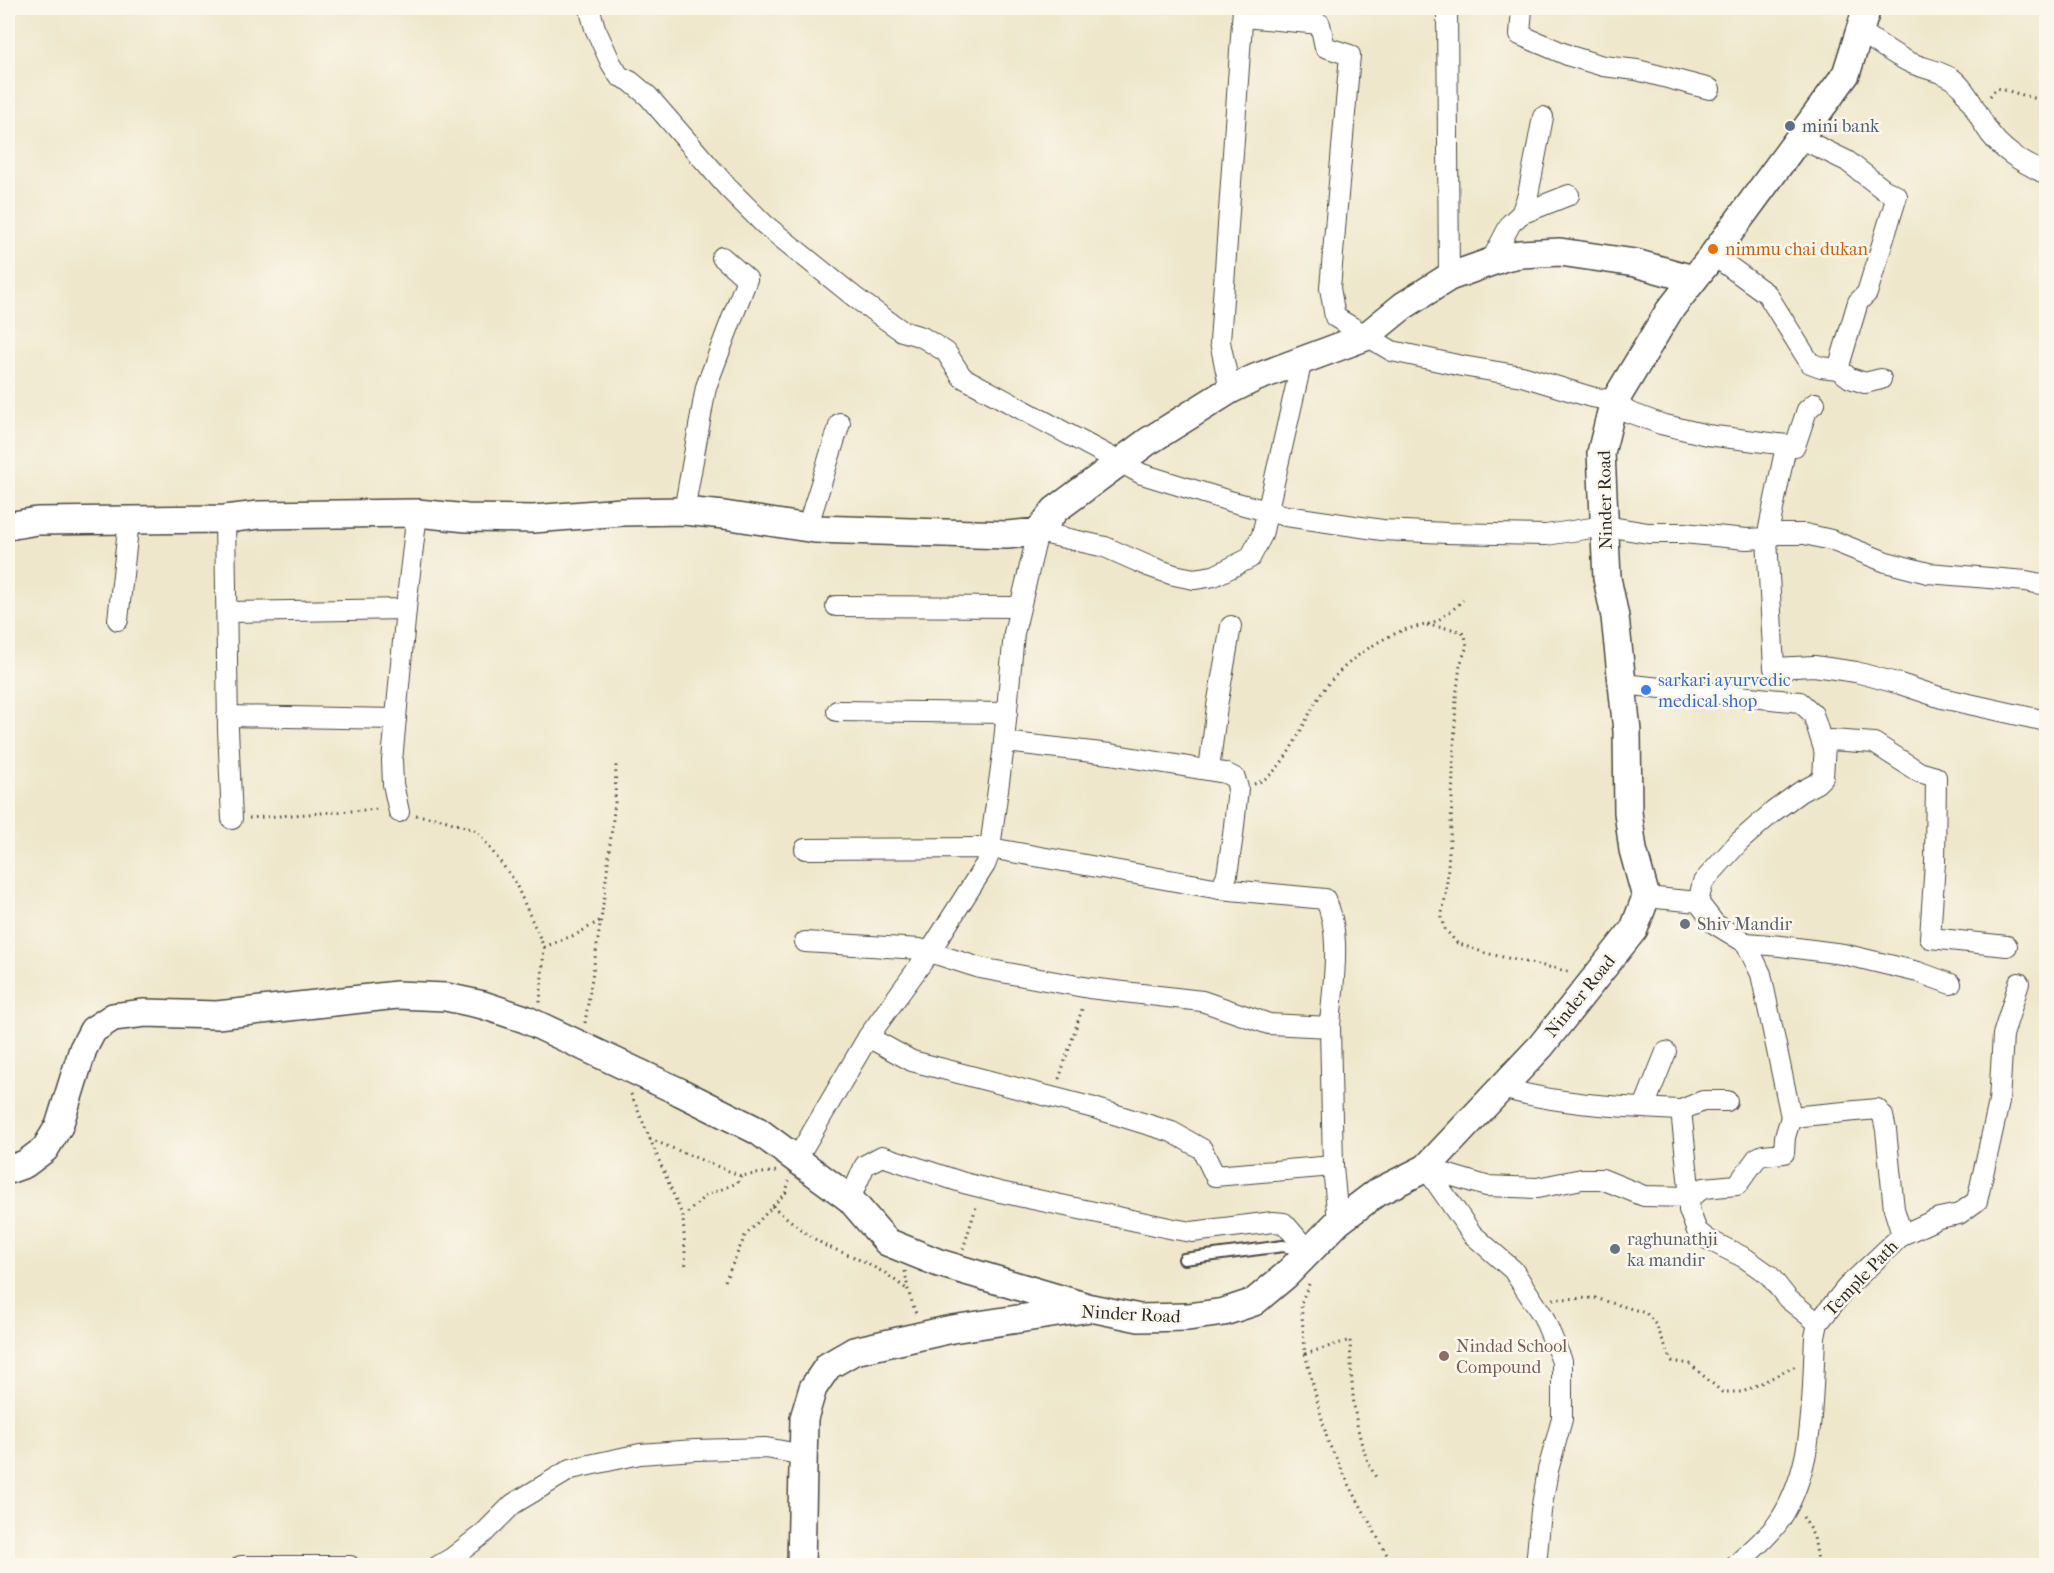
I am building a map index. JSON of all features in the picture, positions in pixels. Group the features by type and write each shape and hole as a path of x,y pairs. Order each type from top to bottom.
{"street":[{"path":"591,8 595,28 619,76 630,81 648,96 718,177 764,224 857,299 902,331 922,337 946,352 962,377 1142,474 1267,511 1297,518 1382,530 1546,535 1605,526 1648,533 1683,533 1748,539 1767,538 1774,534 1805,534 1831,540 1886,562 1928,573 2026,581 2046,585"},
{"path":"1447,8 1449,277"},
{"path":"1522,8 1520,34 1570,56 1603,66 1637,70 1710,89"},
{"path":"1230,390 1220,342 1243,12 1320,24 1325,47 1350,55 1329,288 1335,317 1365,337 1392,351 1522,376 1591,397 1615,401 1628,412 1661,424 1707,435 1795,446 1807,410 1815,403"},
{"path":"1863,19 1885,49 1910,62 1953,79 1972,102 1986,128 2000,147 2046,174"},
{"name":"Ninder Road","path":"801,1566 804,1418 813,1388 828,1366 854,1351 952,1329 1091,1308 1139,1318 1188,1317 1224,1312 1254,1302 1285,1276 1338,1222 1376,1193 1426,1168 1541,1046 1634,929 1646,897 1633,850 1628,812 1627,730 1615,617 1607,578 1601,453 1615,401 1669,311 1846,74 1863,19"},
{"path":"1521,214 1528,195 1543,117"},
{"path":"1800,138 1847,161 1882,189 1897,196 1867,293 1857,302 1838,369"},
{"path":"1491,261 1510,223 1521,214 1569,195"},
{"path":"796,1160 868,1037 929,953 985,865 990,848 1005,741 1014,633 1019,607 1038,532 1055,510 1147,442 1230,390 1255,378 1365,337 1403,306 1449,277 1491,261 1520,254 1560,252 1635,263 1694,279"},
{"path":"1713,255 1767,294 1810,363 1838,369 1850,378 1865,383 1881,379"},
{"path":"684,511 706,387 747,279 722,257"},
{"path":"8,526 37,521 225,519 259,515 417,513 467,518 533,519 622,512 684,511 807,528 1007,535 1038,532 1105,547 1148,566 1194,579 1214,576 1250,558 1262,535 1302,360"},
{"path":"807,528 840,423"},
{"path":"1786,446 1767,538 1774,668 1814,666 1856,672 1942,698 2046,721"},
{"path":"399,812 393,784 392,761 417,513"},
{"path":"225,519 232,819"},
{"path":"118,620 129,520"},
{"path":"836,606 1019,607"},
{"path":"227,612 406,609"},
{"path":"1209,770 1231,626"},
{"path":"1622,684 1800,702 1813,714 1824,749 1823,777 1774,811 1739,842 1703,882 1698,902"},
{"path":"837,711 1007,713"},
{"path":"228,716 396,719"},
{"path":"1824,749 1831,740 1874,743 1919,772 1936,777 1935,862 1930,939 2007,946"},
{"path":"1005,741 1110,754 1225,773 1235,778 1238,788 1227,875 1220,889"},
{"path":"805,849 990,848 1220,889 1325,899 1332,912 1335,934 1330,1027 1333,1166 1338,1222"},
{"path":"1646,897 1698,902 1715,924 1746,943 1843,954 1918,972 1951,984"},
{"path":"805,942 920,949 980,968 1089,988 1202,1002 1269,1024 1330,1027"},
{"path":"1426,1168 1486,1186 1538,1188 1582,1179 1602,1179 1644,1196 1690,1197 1704,1188 1737,1185 1758,1158 1763,1155 1784,1153 1785,1137 1791,1117 1761,974 1746,943"},
{"name":"Temple Path","path":"1735,1566 1779,1522 1796,1491 1808,1453 1818,1323 1847,1287 1902,1235 1939,1218 1959,1214 1977,1201 2000,1102 2003,1035 2019,983"},
{"path":"8,1170 25,1164 45,1149 59,1126 83,1049 93,1030 113,1017 145,1013 217,1015 397,995 446,997 483,1005 539,1026 758,1131 850,1198 887,1242 956,1268 1091,1308"},
{"path":"868,1037 912,1061 1094,1108 1172,1132 1202,1149 1215,1176 1333,1166"},
{"path":"1644,1107 1666,1052"},
{"path":"1502,1088 1581,1104 1681,1110 1702,1101 1727,1101"},
{"path":"1791,1117 1877,1109 1883,1116 1894,1209 1902,1235"},
{"path":"1681,1110 1690,1197 1689,1210 1697,1231 1707,1239 1745,1258 1769,1275 1788,1299 1818,1323"},
{"path":"850,1198 865,1165 882,1156 983,1188 1192,1232 1272,1222 1284,1223 1309,1252"},
{"path":"1426,1168 1472,1234 1513,1270 1543,1316 1562,1360 1562,1419 1548,1470 1541,1511 1536,1566"},
{"path":"438,1566 476,1539 513,1504 572,1469 640,1454 695,1450 766,1448 804,1455"},
{"path":"241,1566 350,1566"}],"lane":[{"path":"1184,1258 1283,1246 1309,1252"}],"path":[{"path":"1977,112 1997,88 2046,99"},
{"path":"1238,788 1258,783 1279,765 1327,685 1345,666 1382,639 1408,628 1426,625 1449,613 1463,600"},
{"path":"1426,625 1442,629 1458,629 1465,635 1467,646 1460,664 1456,698 1451,824 1446,894 1441,918 1445,929 1457,943 1485,953 1597,976"},
{"path":"580,1046 589,1007 601,920 615,802 616,765"},
{"path":"232,819 380,809 441,819 477,831 514,880 544,947 539,1026"},
{"path":"544,947 577,934 601,920"},
{"path":"1054,1098 1073,1032 1089,988"},
{"path":"616,1063 683,1217 686,1269"},
{"path":"650,1139 741,1176 777,1171 796,1160"},
{"path":"725,1281 745,1236 786,1192 796,1160"},
{"path":"683,1217 705,1196 737,1183 741,1176"},
{"path":"956,1268 983,1188"},
{"path":"772,1206 826,1246 885,1273 908,1290"},
{"path":"907,1250 905,1276 916,1314 916,1332 912,1339"},
{"path":"1310,1282 1301,1303 1305,1354 1328,1442 1393,1566"},
{"path":"1531,1298 1567,1300 1595,1298 1646,1313 1656,1325 1672,1361 1690,1364 1722,1392 1743,1392 1814,1357"},
{"path":"1305,1354 1350,1340 1352,1391 1359,1431 1363,1451 1377,1479"},
{"path":"1788,1506 1805,1518 1814,1537 1819,1566"}],"place":[{"name":"mini bank","path":"1790,126"},
{"name":"nimmu chai dukan","path":"1713,249"},
{"name":"sarkari ayurvedic medical shop","path":"1646,690"},
{"name":"Shiv Mandir","path":"1685,924"},
{"name":"raghunathji ka mandir","path":"1615,1249"},
{"name":"Nindad School Compound","path":"1444,1356"}]}
